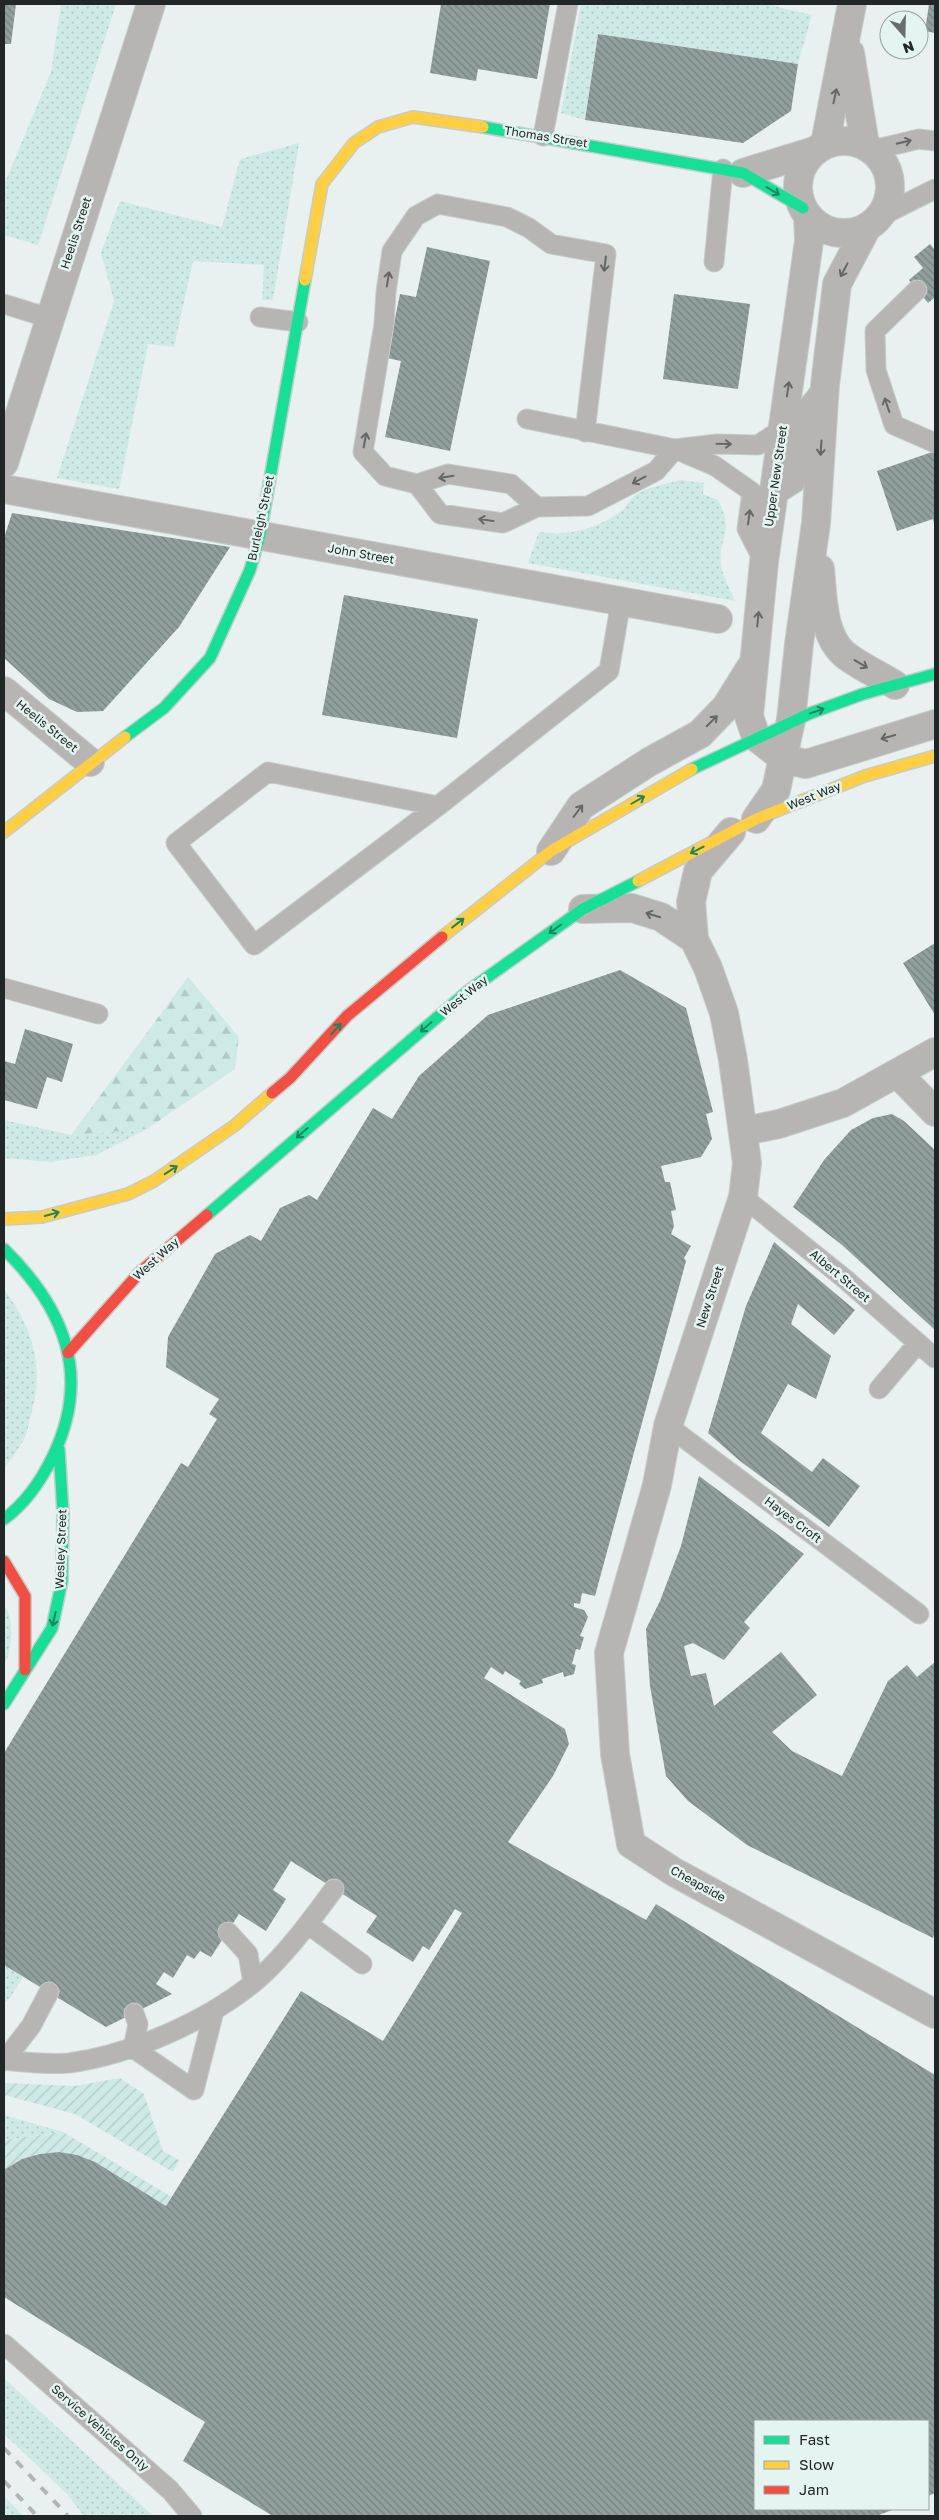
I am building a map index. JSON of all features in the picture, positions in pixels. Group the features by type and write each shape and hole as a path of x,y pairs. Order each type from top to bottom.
{"main road":[{"name":"Thomas Street","path":"354,143 378,127 413,117 543,136 733,171 805,212"},
{"name":"Burleigh Street","path":"4,832 90,762 164,708 210,658 250,570 260,535 322,184 354,143"},
{"path":"4,1219 42,1217 128,1194 185,1161 234,1126 290,1078 348,1016 389,979 551,851 676,778 791,720 895,685 935,674"},
{"name":"West Way","path":"68,1352 140,1272 468,991 583,909 744,825 865,776 935,756"},
{"path":"4,1249 26,1268 51,1303 68,1352 71,1378 69,1415 58,1449 37,1485 4,1519"},
{"name":"Wesley Street","path":"4,1704 52,1628 62,1582 63,1513 58,1449"},
{"path":"4,1561 25,1596 25,1670"}],"street":[{"name":"Heelis Street","path":"4,462 150,4"},
{"name":"Upper New Street","path":"756,737 749,716 764,562 763,494 782,429 809,241 805,212 798,191 799,174 803,165 820,148 847,36 852,4"},
{"name":"Upper New Street","path":"744,825 776,790 791,720 799,644 816,523 825,385 837,284 888,202 891,188 889,174 883,160 869,147 847,36"},
{"path":"820,148 838,140 852,141 869,147"},
{"name":"Thomas Street","path":"733,171 820,148"},
{"path":"805,212 829,231 842,233 874,222"},
{"name":"John Street","path":"4,489 718,619"},
{"name":"Upper New Street","path":"816,523 824,608 832,638 844,654 895,685"},
{"path":"551,851 581,806 649,762 700,734 726,708 754,662"},
{"name":"Heelis Street","path":"4,691 90,762"},
{"path":"756,737 784,759 806,764 935,724"},
{"name":"New Street","path":"609,1653 657,1485 668,1426 743,1197 747,1163 744,1131 724,1013 708,968 694,939 692,902 698,871 744,825"},
{"path":"583,909 632,908 661,917 694,939"},
{"path":"744,1131 780,1124 843,1103 935,1052"},
{"path":"898,1074 935,1112"},
{"name":"Cheapside","path":"609,1653 615,1754 632,1844 674,1872 934,2009"}],"lane":[{"path":"543,136 568,4"},
{"path":"869,147 919,139 935,141"},
{"path":"714,262 733,171"},
{"path":"874,222 935,188"},
{"path":"537,507 511,484 448,474 417,484 385,476 363,452 384,324 392,251 416,216 438,204 507,218 528,228 551,244 606,254 584,432"},
{"path":"917,290 875,331 876,370 894,425 935,443"},
{"path":"4,304 49,318"},
{"path":"260,317 298,322"},
{"path":"527,418 584,432 675,449 715,466 763,494 795,483 806,409 825,385"},
{"path":"417,484 440,514 503,523 537,507 588,506 656,471 675,449 717,444 758,446 782,429"},
{"path":"438,806 268,772 176,843 254,945 438,806 609,671 621,601"},
{"path":"4,988 98,1014"},
{"name":"Albert Street","path":"743,1197 845,1279 935,1358"},
{"path":"879,1389 918,1343"},
{"name":"Hayes Croft","path":"668,1426 918,1614"},
{"path":"4,2060 68,2063 133,2048 214,2011 253,1983 308,1925 334,1889"},
{"path":"308,1925 362,1964"},
{"path":"228,1932 248,1954 253,1983"},
{"path":"4,2060 31,2026 49,1992"},
{"path":"133,2048 194,2090 214,2011"},
{"path":"133,2048 138,2024 134,2013"},
{"name":"Service Vehicles Only","path":"4,2344 170,2490 192,2516"}],"green space":[{"path":"61,4 116,4 38,245 4,235 4,185 51,72"},
{"path":"581,4 766,4 812,15 798,64 598,34 585,120 561,113"},
{"path":"299,143 273,300 262,300 264,265 193,261 174,347 148,344 119,489 57,478 114,301 101,253 120,201 222,227 240,159"},
{"path":"681,480 704,483 703,494 718,500 723,511 726,527 721,564 735,601 528,563 539,532 571,532 592,527 620,512 638,494 650,488"},
{"path":"188,977 239,1037 235,1069 147,1129 71,1135"},
{"path":"4,1120 71,1135 147,1129 96,1155 50,1162 4,1158"},
{"path":"4,1289 29,1334 34,1349 37,1380 26,1434 4,1469"},
{"path":"4,1605 10,1618 11,1635 9,1652 4,1666"},
{"path":"4,1965 23,1977 10,1998 4,2003"},
{"path":"120,2078 144,2094 163,2151 179,2160 173,2172 75,2114 4,2095 4,2083 75,2086"},
{"path":"4,2115 63,2132 4,2140"},
{"path":"63,2132 172,2197 166,2206 77,2155 59,2152 40,2154 22,2159 4,2170 4,2140"},
{"path":"4,2378 153,2516 84,2516 66,2493 4,2434"},
{"path":"4,2496 23,2516 4,2516"}],"building":[{"path":"4,4 16,4 11,44 4,44"},
{"path":"441,4 550,4 537,79 478,69 476,81 430,73"},
{"path":"929,4 935,4 935,33 929,32"},
{"path":"598,34 798,64 791,111 743,143 585,120"},
{"path":"930,244 935,250 935,297 928,303 909,280 923,268 914,257"},
{"path":"427,247 490,261 450,451 385,437 401,361 387,358 400,294 416,297"},
{"path":"674,294 750,304 738,389 663,379"},
{"path":"935,451 935,526 933,519 897,531 877,471"},
{"path":"12,513 230,547 179,627 103,711 77,712 49,699 4,658 4,538"},
{"path":"344,595 478,619 457,738 322,715"},
{"path":"935,943 935,1015 903,963"},
{"path":"620,970 686,1008 713,1112 706,1114 712,1139 701,1157 661,1166 665,1182 670,1182 676,1210 671,1211 674,1226 671,1234 691,1246 684,1258 686,1261 595,1596 582,1593 580,1604 574,1603 574,1607 584,1610 588,1617 580,1636 584,1637 580,1650 576,1649 572,1664 576,1665 574,1674 564,1677 563,1672 542,1679 543,1683 525,1689 519,1684 521,1681 505,1671 503,1675 491,1667 484,1678 565,1729 569,1744 553,1776 508,1842 646,1920 656,1904 935,2075 935,2493 929,2496 929,2420 754,2420 754,2510 892,2510 876,2516 270,2516 183,2461 205,2422 4,2297 4,2170 22,2159 40,2154 59,2152 77,2155 95,2162 166,2206 301,1991 383,2041 462,1913 455,1909 429,1950 423,1946 413,1962 366,1932 377,1916 291,1861 273,1890 286,1899 266,1931 239,1914 211,1957 200,1951 194,1959 187,1955 173,1978 164,1972 156,1984 172,1994 106,2027 4,1965 4,1753 181,1463 188,1467 217,1419 209,1414 219,1399 166,1367 168,1337 215,1254 250,1235 261,1241 280,1208 309,1195 317,1200 373,1108 392,1119 419,1076 488,1015"},
{"path":"25,1029 73,1044 62,1082 47,1077 37,1109 4,1100 4,1061 15,1064"},
{"path":"892,1114 904,1121 935,1150 935,1330 842,1245 793,1207 824,1160 851,1130 873,1118"},
{"path":"774,1242 855,1310 834,1335 798,1304 791,1324 831,1356 816,1399 788,1384 761,1433 812,1472 823,1458 860,1486 829,1527 740,1461 708,1433 746,1306"},
{"path":"699,1476 804,1554 744,1622 750,1628 724,1660 693,1643 684,1646 691,1676 706,1673 714,1706 781,1652 817,1695 772,1732 792,1751 842,1776 888,1681 907,1665 917,1677 935,1662 935,1932 933,1938 747,1845 688,1801 666,1776 650,1686 646,1629 660,1601 681,1546"}],"railway":[{"path":"4,2448 68,2516"},
{"path":"4,2481 37,2516"}],"traffic: fast":[{"path":"483,127 743,173 803,208"},
{"path":"125,737 164,708 210,658 250,570 260,535 305,280"},
{"path":"692,769 811,713 863,694 935,674"},
{"path":"207,1215 468,991 583,909 638,881"},
{"path":"4,1249 25,1272 42,1295 56,1319 66,1344 70,1370 70,1398 65,1426 53,1456 32,1491 4,1519"},
{"path":"4,1704 52,1628 62,1581 63,1513 59,1449"}],"traffic: slow":[{"path":"305,280 322,184 354,143 378,127 413,117 483,127"},
{"path":"4,832 125,737"},
{"path":"638,881 756,819 865,776 935,756"},
{"path":"442,937 551,851 692,769"},
{"path":"4,1219 42,1217 128,1194 154,1181 234,1126 272,1093"}],"traffic: jam":[{"path":"272,1093 290,1078 347,1016 442,937"},
{"path":"68,1353 140,1272 207,1215"},
{"path":"4,1561 25,1596 25,1670"}]}
